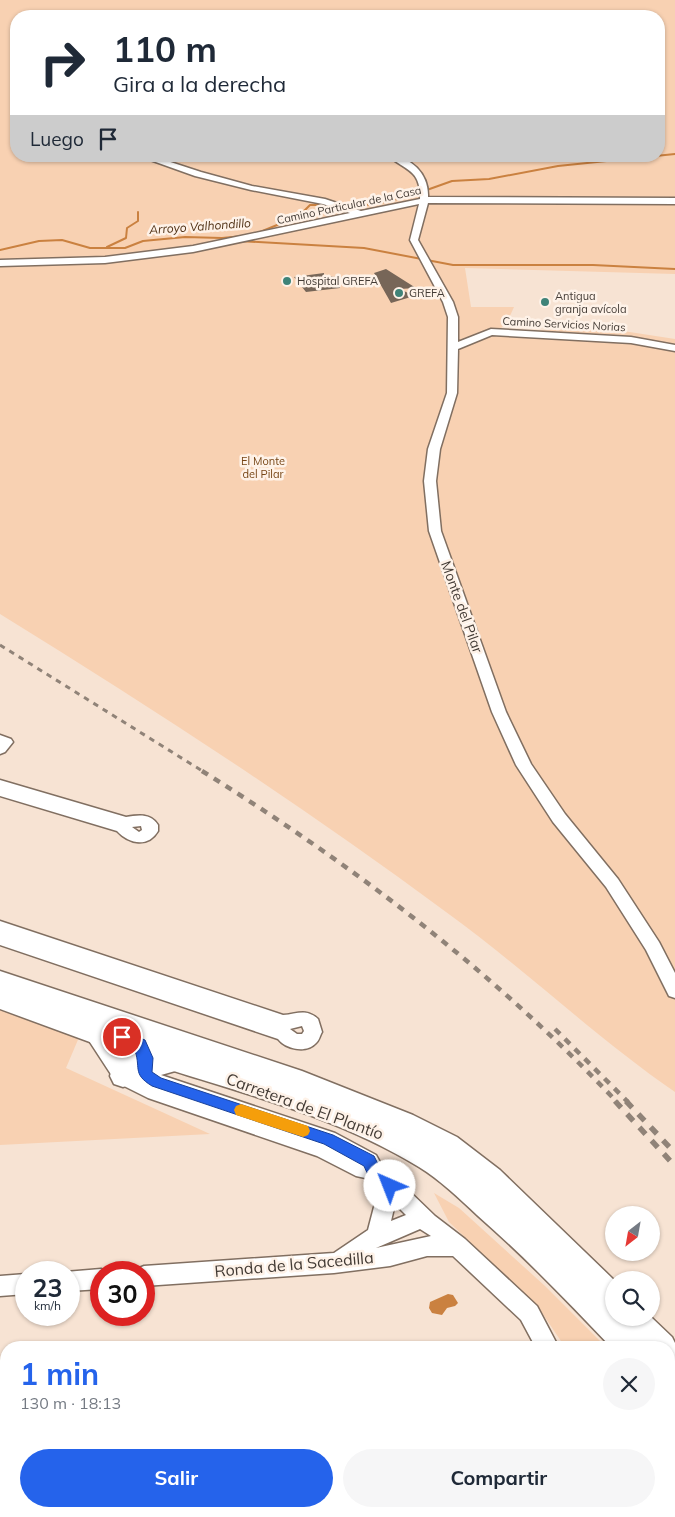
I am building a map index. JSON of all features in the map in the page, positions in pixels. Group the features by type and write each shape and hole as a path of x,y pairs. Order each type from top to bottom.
{"street":[{"path":"161,162 251,188 325,202 359,213"},
{"path":"405,162 411,165 420,175 424,192"},
{"name":"Camino Particular de la Casa","path":"0,263 105,260 193,249 359,213 424,192 675,201"},
{"name":"Monte del Pilar","path":"424,192 414,240 448,302 453,317 452,393 434,449 430,481 435,531 499,712 524,765 558,818 612,882 653,947 675,991"},
{"name":"Camino Servicios Norias","path":"453,347 491,332 630,340 675,348"},
{"path":"0,740 6,742 0,748"},
{"path":"0,784 126,823 145,821 150,826 150,831 142,837 134,838 123,827 0,791"},
{"path":"0,927 283,1022 297,1018 306,1019 312,1024 313,1032 305,1041 295,1042 284,1034 0,938"},
{"name":"Carretera de El Plantío","path":"0,981 293,1079 403,1123 447,1146 490,1178 605,1291"},
{"path":"51,998 60,1013 68,1018 140,1044 136,1067 155,1092 323,1150 363,1170 374,1170 426,1220 458,1246 529,1312 544,1341"},
{"name":"Carretera de El Plantío","path":"0,999 93,1033 136,1067 181,1062 334,1113 394,1139 430,1159 534,1246 627,1341"},
{"path":"136,1067 149,1047 232,1073 268,1081 281,1082 293,1079"},
{"path":"377,1236 390,1186"},
{"path":"334,1263 364,1246 377,1236 426,1220"},
{"path":"413,1248 426,1220"},
{"name":"Ronda de la Sacedilla","path":"155,1275 334,1263 390,1256 413,1248 458,1246"},
{"path":"0,1286 15,1285"},
{"path":"639,1326 654,1341"}],"green space":[{"name":"El Monte del Pilar","path":"0,0 675,0 675,274 465,268 471,307 514,307 509,318 499,331 610,329 675,339 675,1092 617,1049 504,956 392,872 282,795 114,685 0,614"},
{"path":"0,1009 80,1035 66,1068 210,1134 0,1145"},
{"path":"434,1193 459,1208 545,1286 600,1341 561,1341 538,1307 449,1222"}],"shaded area":[{"path":"448,1294 453,1295 458,1303 447,1308 442,1315 432,1313 429,1308 430,1302"}],"building":[{"path":"386,269 416,288 400,289 414,296 391,303 374,273"},
{"path":"324,273 324,276 336,277 340,288 306,292 294,277"}],"waterway":[{"name":"Arroyo Valhondillo","path":"665,155 675,154"},
{"name":"Arroyo Valhondillo","path":"346,207 376,204 410,196 452,181 489,179 558,166 597,162"},
{"name":"Arroyo Valhondillo","path":"260,232 299,216 310,205 325,205"},
{"path":"107,247 126,238 127,228 138,221 138,212"},
{"name":"Arroyo Valhondillo","path":"0,250 39,241 62,240 90,248 125,248 143,241 185,237 222,238 243,236"},
{"path":"239,241 364,248 453,265 593,265 675,269"}],"railway":[{"path":"0,645 204,772"},
{"path":"202,771 313,844 420,923 522,1009 617,1102"},
{"path":"555,1029 628,1102"},
{"path":"615,1101 675,1166"},
{"path":"626,1101 675,1153"}],"slow traffic":[{"path":"241,1110 303,1131"}],"place":[{"name":"Hospital GREFA","path":"287,281"},
{"name":"GREFA","path":"399,293"},
{"name":"Antigua granja avícola","path":"545,302"}],"route":[{"path":"122,1037 140,1044 146,1058 145,1075 157,1082 328,1139 369,1161 374,1170 390,1186"}]}
